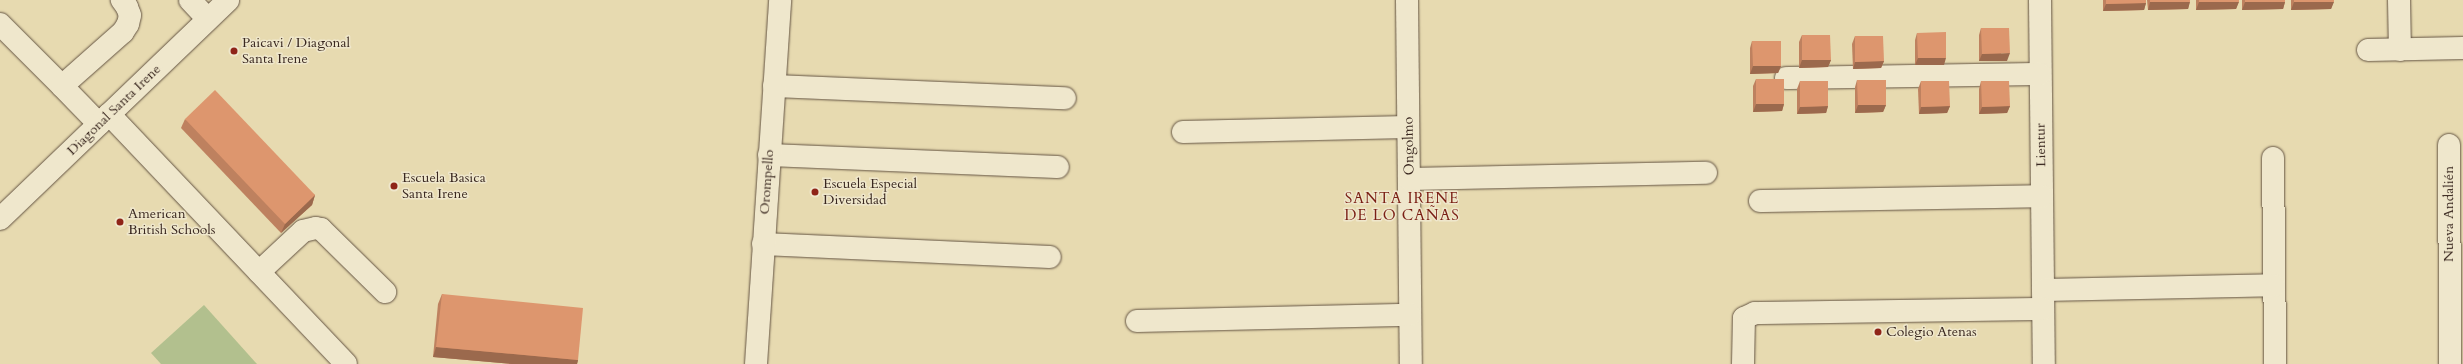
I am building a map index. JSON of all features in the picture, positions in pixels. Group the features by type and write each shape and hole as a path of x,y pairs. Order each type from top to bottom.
{"street":[{"path":"62,86 123,32 128,24 130,15 127,6 122,0"},
{"path":"190,0 208,19"},
{"name":"Diagonal Santa Irene","path":"0,219 228,0"},
{"name":"Orompello","path":"756,364 780,0"},
{"name":"Ongolmo","path":"1407,0 1411,364"},
{"name":"Lientur","path":"2040,0 2044,364"},
{"path":"2399,0 2400,50"},
{"path":"0,24 62,86 104,119 259,272 346,364"},
{"path":"2368,50 2463,48"},
{"path":"1786,78 2040,74"},
{"path":"774,86 1065,98"},
{"path":"1183,132 1408,127"},
{"name":"Nueva Andalién","path":"2449,145 2456,282 2450,364"},
{"path":"769,154 1058,167"},
{"path":"2273,158 2275,364"},
{"path":"1409,179 1706,173"},
{"path":"1760,202 2042,196"},
{"path":"259,272 303,231 316,228 321,230 385,292"},
{"path":"763,244 1050,257"},
{"path":"1743,364 1744,318 1755,313 2043,300 2274,285"},
{"path":"1137,321 1410,315"}],"green space":[{"path":"204,305 257,364 161,364 151,353"}],"building":[{"path":"2106,0 2146,0 2146,3 2106,4"},
{"path":"2150,0 2190,0 2190,2 2150,2"},
{"path":"2199,0 2239,0 2239,2 2199,2"},
{"path":"2245,0 2285,0 2285,2 2245,2"},
{"path":"2294,0 2334,0 2334,2 2294,2"},
{"path":"1981,28 2009,28 2010,53 1982,54"},
{"path":"1946,32 1946,58 1918,58 1917,33"},
{"path":"1802,35 1830,35 1831,60 1802,60"},
{"path":"1855,36 1883,36 1884,61 1855,62"},
{"path":"1752,41 1781,41 1781,66 1753,66"},
{"path":"1756,79 1784,79 1784,104 1756,104"},
{"path":"1857,80 1886,80 1886,105 1858,105"},
{"path":"1800,81 1828,81 1828,106 1800,107"},
{"path":"1921,81 1949,81 1950,106 1921,107"},
{"path":"1981,81 2009,81 2010,106 1982,107"},
{"path":"215,90 315,195 285,224 185,119"},
{"path":"442,294 583,308 578,360 436,347"}],"place":[{"name":"Paicavi / Diagonal Santa Irene","path":"234,51"},
{"name":"Escuela Basica Santa Irene","path":"394,186"},
{"name":"Escuela Especial Diversidad","path":"815,192"},
{"name":"American British Schools","path":"120,222"},
{"name":"Colegio Atenas","path":"1878,332"}],"district":[{"name":"SANTA IRENE DE LO CAÑAS","path":"1402,206"}]}
